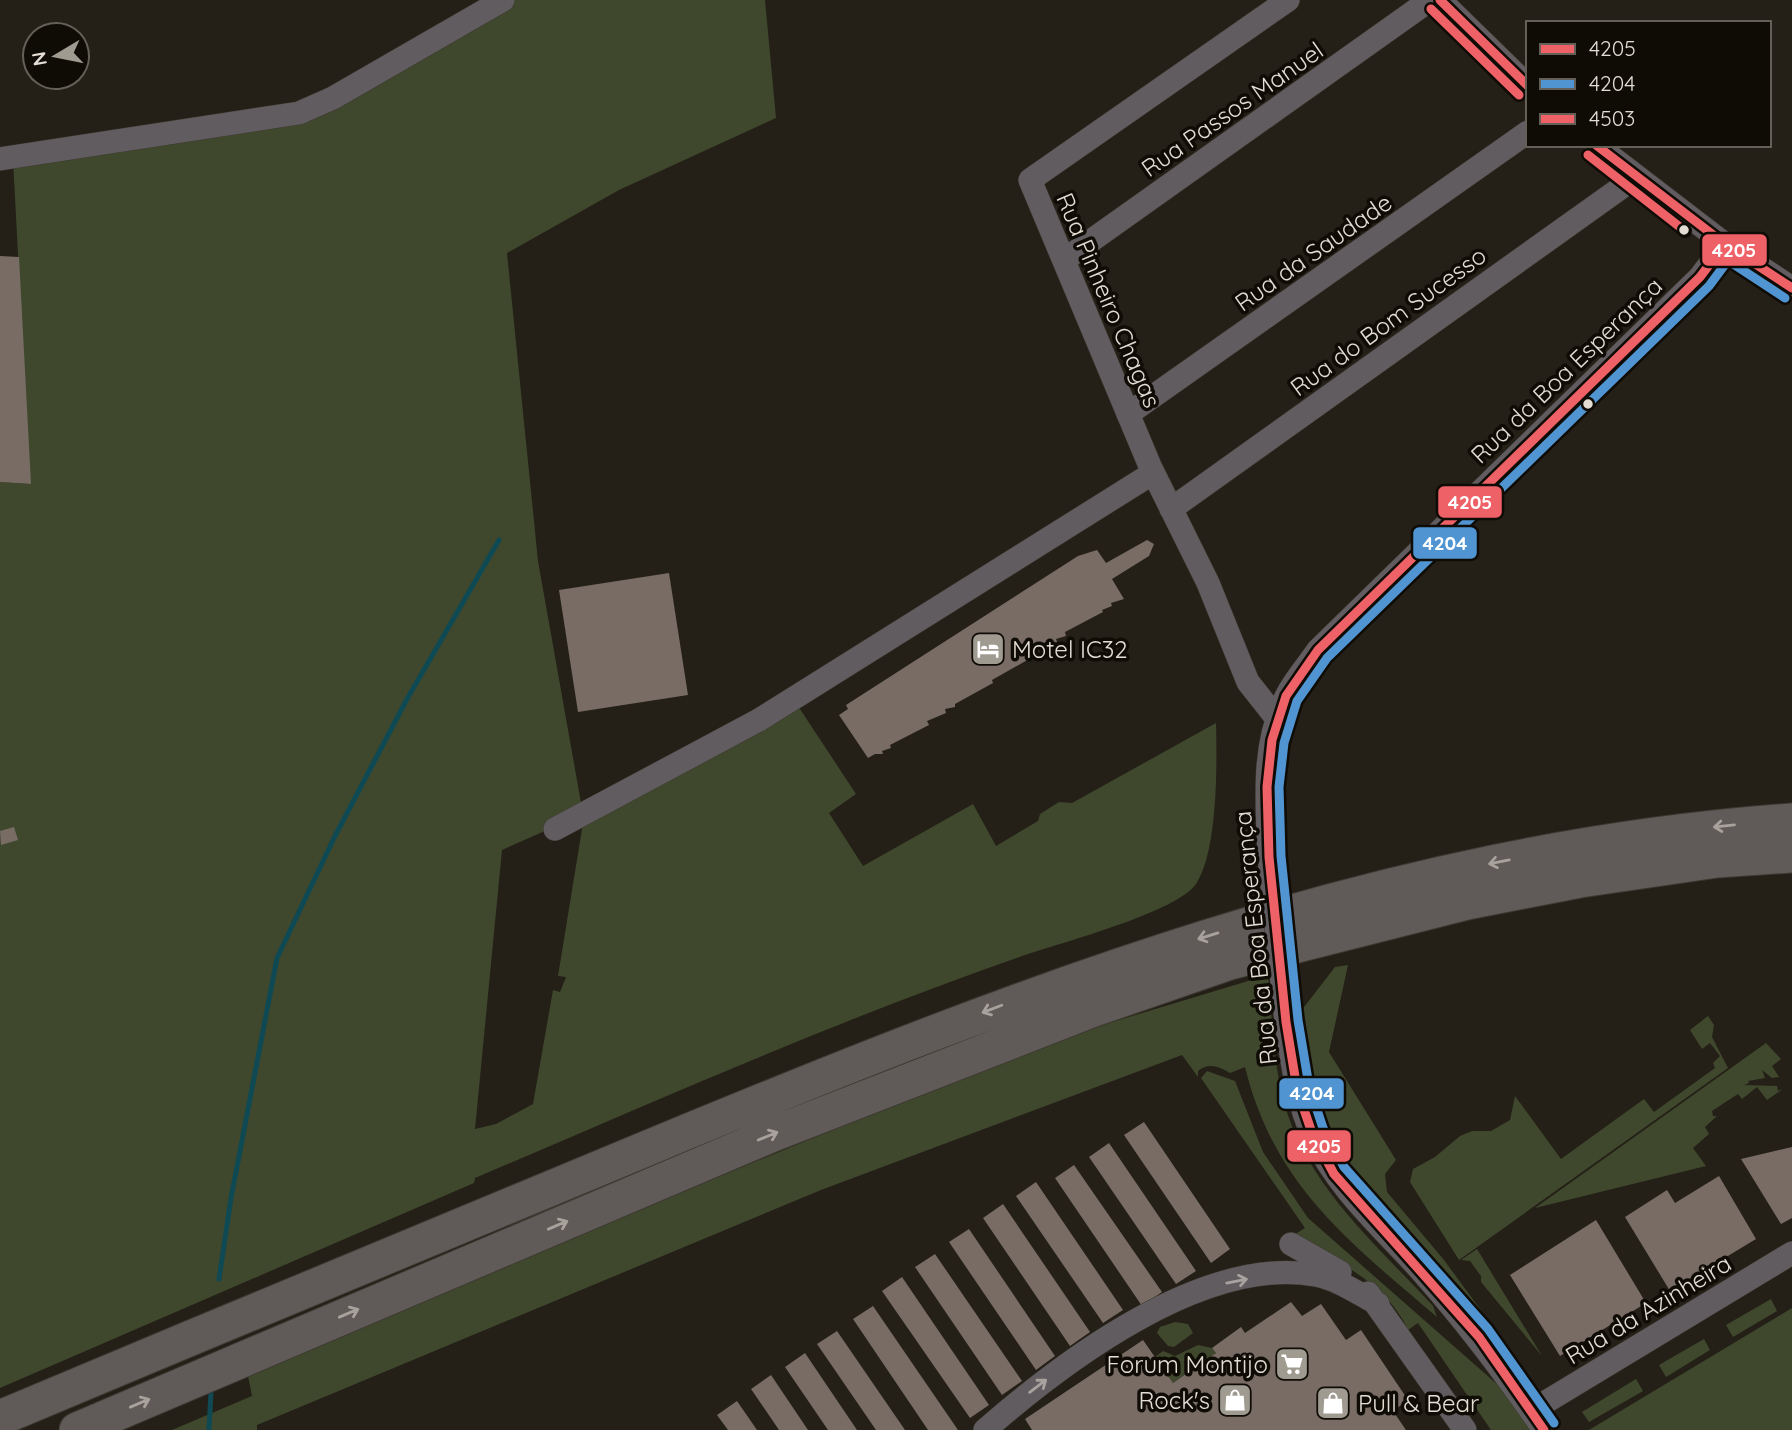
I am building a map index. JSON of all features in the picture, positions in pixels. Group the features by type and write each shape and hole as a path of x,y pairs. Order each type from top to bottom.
{"highway":[{"path":"0,1418 790,1089 1093,972 1298,909 1474,867 1653,835 1792,821"},
{"path":"77,1430 773,1134 1094,1009 1230,962 1467,902 1580,880 1717,860 1792,855"}],"street":[{"path":"0,159 299,113 333,98 503,0"},
{"name":"Rua Pinheiro Chagas","path":"1278,720 1248,682 1208,583 1153,473 1030,180 1288,0"},
{"name":"Rua Passos Manuel","path":"1064,260 1430,0"},
{"path":"1440,0 1526,84"},
{"name":"Rua da Saudade","path":"1128,414 1526,133"},
{"path":"1598,147 1725,244 1792,288"},
{"name":"Rua do Bom Sucesso","path":"1171,509 1636,177"},
{"name":"Rua da Boa Esperança","path":"1544,1430 1479,1337 1334,1174 1311,1133 1297,1089 1286,1022 1269,856 1267,787 1272,740 1286,696 1318,650 1700,277 1725,244"},
{"path":"555,829 759,720 1153,473"},
{"path":"1291,1244 1352,1280 1378,1304 1465,1430"},
{"name":"Rua da Azinheira","path":"1531,1411 1792,1253"},
{"path":"985,1430 1037,1387 1138,1318 1216,1285 1262,1276 1314,1275 1342,1283 1378,1304"}],"green space":[{"path":"507,0 765,0 776,118 619,190 507,253 538,561 583,814 502,850 475,1129 496,1124 533,1104 553,990 560,992 566,977 558,976 583,823 796,703 856,794 829,813 863,866 973,804 996,846 1038,821 1040,814 1059,802 1072,803 1216,723 1215,806 1209,851 1203,869 1196,884 1185,894 1145,915 960,978 751,1061 475,1178 474,1183 0,1388 0,482 30,484 13,159 297,112"},
{"path":"1348,965 1329,1052 1396,1160 1385,1174 1387,1192 1444,1260 1505,1343 1434,1271 1367,1195 1340,1154 1318,1110 1305,1062 1301,1011 1335,967"},
{"path":"1268,975 1277,1071 1294,1132 1326,1187 1367,1237 1433,1306 1437,1317 1345,1236 1318,1208 1275,1145 1258,1109 1245,1067 1230,1073 1210,1066 1198,1071 1198,1077 1182,1055 821,1190 257,1425 257,1430 172,1430 252,1396 247,1371 961,1077 1099,1026"},
{"path":"1708,1016 1714,1025 1712,1037 1728,1068 1459,1260 1410,1182 1413,1169 1435,1157 1460,1136 1472,1131 1491,1131 1510,1120 1515,1096 1561,1159 1644,1099 1654,1112 1715,1068 1713,1063 1720,1056 1710,1043 1702,1049 1690,1030"},
{"path":"1766,1043 1781,1059 1772,1066 1779,1077 1772,1078 1762,1070 1765,1078 1748,1081 1749,1083 1744,1085 1777,1086 1778,1091 1783,1089 1767,1100 1757,1087 1742,1099 1738,1094 1712,1111 1713,1116 1717,1116 1705,1127 1709,1134 1693,1148 1706,1166 1535,1208"},
{"path":"1207,1071 1235,1081 1263,1152 1308,1218 1498,1385 1532,1430 1491,1430 1418,1323 1408,1330 1399,1313 1373,1286 1342,1264 1292,1236 1305,1228 1201,1078"},
{"path":"1477,1249 1542,1356 1481,1282 1481,1276 1470,1261 1461,1260"},
{"path":"1771,1299 1777,1311 1733,1337 1726,1325"},
{"path":"1792,1308 1792,1430 1589,1430"},
{"path":"1175,1322 1188,1324 1193,1333 1174,1347 1168,1346 1157,1333 1160,1327"},
{"path":"1704,1339 1710,1350 1666,1377 1659,1365"},
{"path":"1198,1345 1212,1348 1216,1353 1173,1383 1155,1357 1163,1351 1175,1356"},
{"path":"1636,1379 1643,1391 1589,1422 1582,1412"}],"building":[{"path":"0,256 19,257 31,484 0,482"},
{"name":"Motel IC32","path":"1147,540 1154,544 1149,556 1112,579 1124,599 1111,603 1112,606 1102,610 1103,612 1065,632 1066,636 1037,651 1038,654 992,680 993,683 955,704 955,707 945,709 946,713 927,721 929,725 890,745 891,748 882,751 883,754 868,758 839,715 848,709 846,705 1078,556 1097,550 1106,563"},
{"path":"669,573 688,695 578,712 559,590"},
{"path":"14,827 18,840 1,845 0,831"},
{"path":"1144,1122 1230,1249 1211,1263 1124,1135"},
{"path":"1109,1143 1196,1271 1176,1284 1089,1157"},
{"path":"1792,1147 1792,1218 1781,1224 1741,1159"},
{"path":"1074,1165 1162,1292 1142,1306 1055,1178"},
{"path":"1719,1176 1756,1239 1670,1291 1625,1217 1667,1190 1675,1203"},
{"path":"1036,1182 1123,1310 1103,1323 1016,1196"},
{"path":"1003,1204 1090,1332 1070,1346 983,1218"},
{"path":"1596,1220 1646,1303 1560,1356 1510,1275"},
{"path":"969,1229 1055,1356 1036,1370 949,1242"},
{"path":"935,1254 1022,1381 1002,1395 915,1267"},
{"path":"902,1277 989,1405 970,1418 882,1291"},
{"name":"Forum Montijo","path":"1291,1302 1302,1316 1321,1304 1346,1340 1361,1330 1408,1400 1393,1411 1406,1430 1032,1430 1025,1419 1143,1340 1173,1383 1216,1353 1212,1348 1241,1327 1245,1333"},
{"path":"873,1306 958,1430 928,1430 853,1319"},
{"path":"837,1331 905,1430 876,1430 817,1344"},
{"path":"805,1353 857,1430 828,1430 785,1367"},
{"path":"771,1375 808,1430 779,1430 751,1389"},
{"path":"737,1401 757,1430 728,1430 717,1415"}],"waterway":[{"path":"219,1279 231,1198 277,958 335,836 407,699 499,540"},
{"path":"209,1430 211,1391"}],"transit line":[{"name":"4205","path":"1440,0 1526,84"},
{"name":"4503","path":"1431,9 1519,95"},
{"name":"4205","path":"1599,147 1725,244 1792,288"},
{"name":"4503","path":"1588,155 1685,231"},
{"name":"4205","path":"1544,1430 1479,1337 1334,1174 1312,1133 1297,1089 1286,1022 1269,857 1267,787 1272,740 1286,696 1318,650 1700,277 1725,244"},
{"name":"4204","path":"1554,1423 1488,1329 1344,1167 1323,1128 1309,1086 1298,1020 1281,856 1279,787 1284,743 1297,701 1327,658 1709,286 1735,251"},
{"name":"4204","path":"1718,254 1785,298"}],"place":[{"name":"Motel IC32","path":"988,649"},
{"name":"Forum Montijo","path":"1292,1364"},
{"name":"Rock's","path":"1235,1400"},
{"name":"Pull & Bear","path":"1333,1403"}]}
